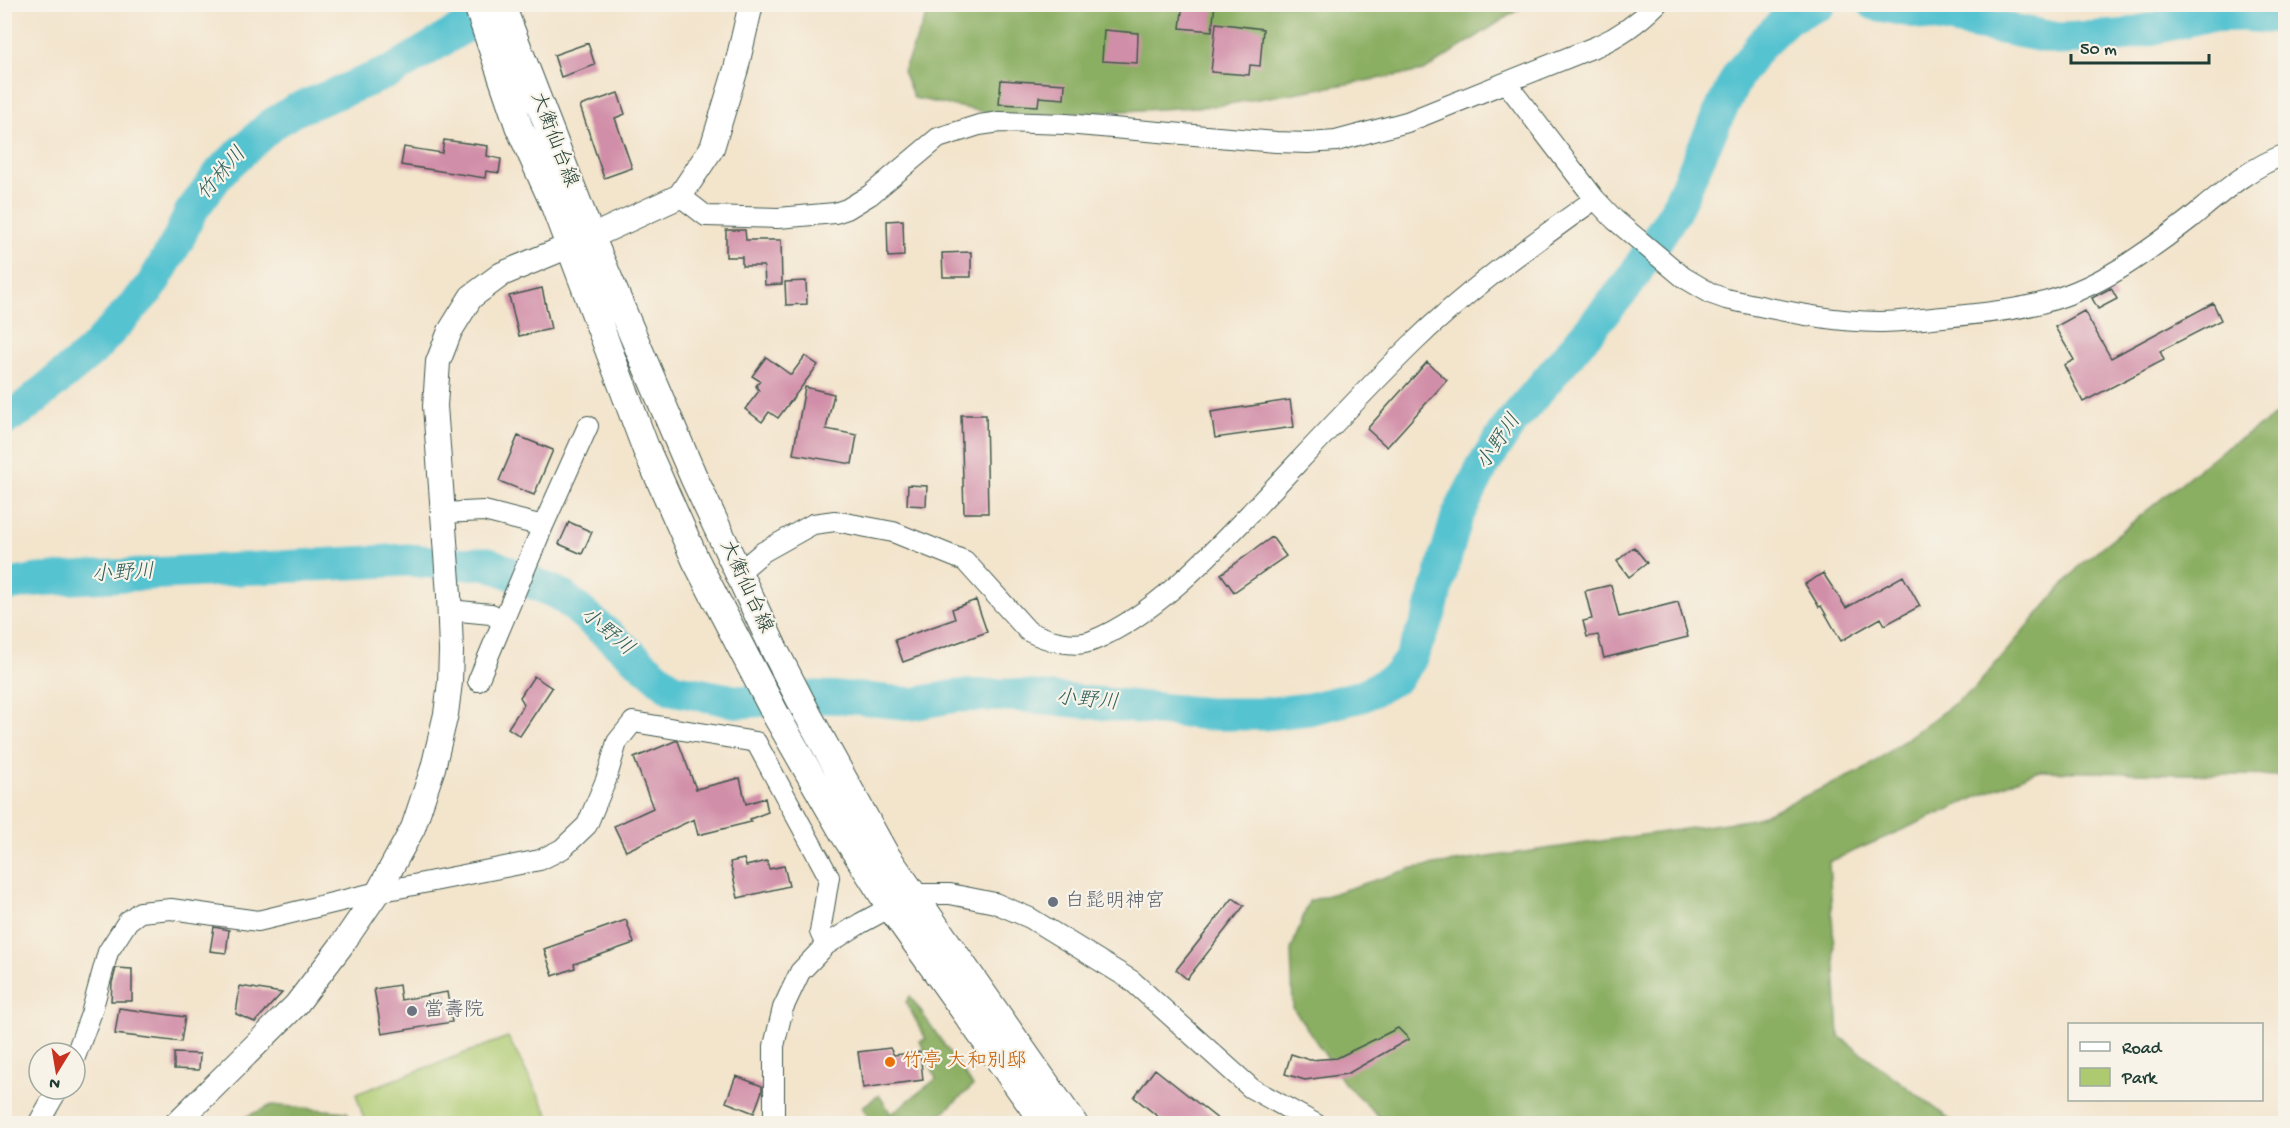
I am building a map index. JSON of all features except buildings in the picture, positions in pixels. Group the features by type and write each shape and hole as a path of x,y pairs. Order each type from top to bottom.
{"main road":[{"name":"大衡仙台線","path":"477,4 504,46 580,242 646,449 696,561 777,717 844,834 891,908 1045,1124"},
{"name":"大衡仙台線","path":"501,4 504,46"},
{"name":"大衡仙台線","path":"580,242 775,651 885,854 1074,1124"}],"street":[{"path":"176,1124 296,1005 378,892 413,828 433,768 446,714 451,651 435,406 438,363 450,330 471,297 501,274 580,242 680,195 712,148 736,69 751,4"},
{"path":"680,195 706,216 778,218 812,216 847,209 870,195 938,138 979,125 1027,122 1308,143 1354,137 1407,122 1507,84 1612,40 1635,24 1657,4"},
{"path":"1507,84 1595,199 1625,230 1671,267 1700,287 1726,299 1835,319 1880,322 1981,314 2035,305 2081,291 2103,280 2164,239 2241,179 2286,154"},
{"path":"738,573 763,552 813,524 835,521 892,532 964,561 1028,631 1040,637 1075,644 1091,642 1117,629 1168,593 1217,548 1411,344 1525,248 1595,199"},
{"path":"478,681 588,426"},
{"path":"442,521 483,512 541,533"},
{"path":"449,603 491,614 503,621"},
{"path":"81,1041 108,952 128,921 140,912 171,909 258,921 378,892 540,860 562,849 588,825 606,780 617,742 633,722 756,742 829,876 820,932 826,945"},
{"path":"774,1124 774,1046 783,1008 800,972 826,945 915,894 950,894 995,903 1030,918 1131,980 1251,1088 1316,1124"},
{"path":"38,1124 51,1101"}],"green space":[{"path":"931,5 1525,5 1424,71 1216,106 1011,117 914,98 903,71"},
{"path":"2285,409 2285,776 2036,771 1829,862 1839,1036 1955,1123 1386,1123 1345,1084 1293,1008 1291,950 1309,901 1413,868 1754,819 1865,769 1974,689 2082,563 2218,453"},
{"path":"2285,984 2285,1036 2278,991"},
{"path":"910,996 973,1086 931,1123 872,1123 862,1107 879,1095 891,1114 936,1079 920,1041 926,1039 906,1002"},
{"path":"508,1037 553,1123 365,1123 356,1094"},
{"path":"272,1105 347,1112 353,1123 232,1123"}],"waterway":[{"name":"竹林川","path":"4,420 22,409 91,352 150,288 178,240 190,213 221,171 271,125 295,110 392,71 502,4"},
{"name":"小野川","path":"4,586 38,580 408,560 455,564 487,563 561,595 672,689 739,702 813,697 855,698 912,704 956,696 1012,695 1209,714 1265,714 1309,709 1362,696 1396,678 1410,660 1429,616 1457,517 1483,466 1510,424 1629,283 1675,211 1738,75 1762,43 1788,18 1820,4"},
{"name":"小野川","path":"1874,4 2059,39 2121,36 2206,16 2266,17 2286,14"}],"place":[{"name":"白髭明神宮","path":"1053,902"},
{"name":"當壽院","path":"412,1011"},
{"name":"竹亭 大和別邸","path":"890,1062"}]}
